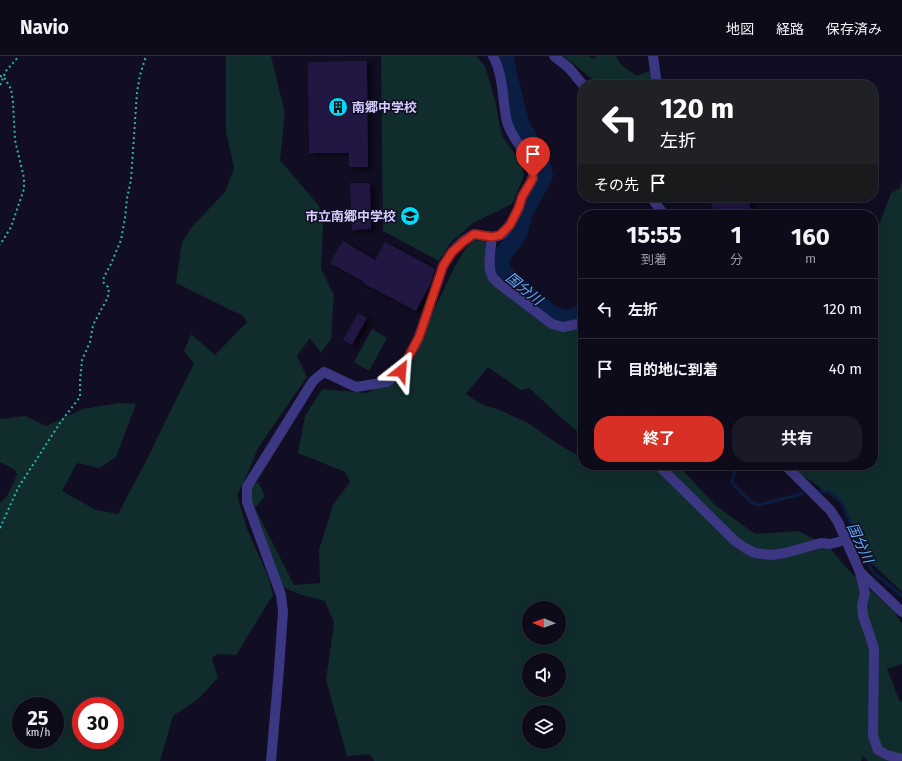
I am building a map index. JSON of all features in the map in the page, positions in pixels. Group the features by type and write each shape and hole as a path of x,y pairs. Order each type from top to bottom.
{"street":[{"path":"271,761 283,612 281,595 247,502 247,487 313,381 324,372 356,387 387,382 401,371 419,337 443,266 452,252 474,234 492,237 500,235 510,225 522,197 533,178 533,172 528,159 509,128 500,72 493,56"},
{"path":"554,56 569,68 579,80"},
{"path":"653,56 656,80"},
{"path":"492,237 490,265 492,276 498,283 552,324 563,327 578,324"},
{"path":"663,470 735,541 745,548 755,552 771,554 785,553 820,543 830,544 846,540"},
{"path":"790,470 830,510 838,522 860,572 865,594 862,605 863,616 874,649 874,736 878,750 887,755 902,759"},
{"path":"860,572 902,612"}],"path":[{"path":"0,85 6,71 19,56"},
{"path":"0,528 18,488 60,423 80,397 82,360 90,342 93,325 109,293 108,287 103,282 120,240 125,218 126,198 131,180 137,92 140,75 146,56"},
{"path":"0,76 4,77 11,89 15,140 24,178 24,189 11,227 0,245"}],"green space":[{"path":"226,56 271,56 285,113 280,160 319,206 323,226 321,269 334,295 331,339 321,353 310,338 297,356 307,377 258,448 237,495 247,529 269,578 273,595 236,655 218,654 212,658 218,678 197,700 173,716 160,761 0,761 0,503 7,496 17,475 15,470 0,462 0,418 25,416 46,426 83,409 119,403 136,404 116,457 99,468 77,463 62,491 96,510 118,514 194,363 184,351 191,334 215,355 247,322 243,316 176,283 182,242 192,227 225,192 234,168 226,132"},
{"path":"381,56 476,56 485,66 495,100 502,136 521,162 524,176 512,204 473,223 451,242 439,261 383,231"},
{"path":"563,56 588,56 593,59 597,56 616,56 620,64 637,76 651,70 652,80 592,80"},
{"path":"902,181 902,592 870,562 840,502 796,470 878,470 878,227 891,193 899,189"},
{"path":"471,240 485,241 489,246 490,277 556,330 578,328 578,432 529,388 521,390 488,367 466,394 486,406 497,409 528,423 561,446 578,455 578,470 683,470 715,505 755,534 798,531 828,546 852,574 894,611 902,624 902,664 887,669 900,702 902,701 902,761 868,761 863,756 861,761 374,761 370,754 347,756 326,680 334,623 325,601 302,595 282,587 250,502 252,487 258,482 265,496 255,508 294,585 320,583 319,550 333,505 350,482 345,472 298,453 305,416 322,389 367,393 403,374 455,266"},
{"path":"372,329 387,338 369,371 354,362"}],"building":[{"name":"南郷中学校","path":"367,61 368,167 349,167 349,153 309,153 308,62"},
{"path":"350,183 370,183 371,229 352,230"},
{"path":"712,202 749,202 751,210 713,210"},
{"path":"343,241 375,260 385,242 435,269 431,283 416,311 363,283 364,282 330,263"},
{"path":"358,313 367,318 352,345 343,340"}],"waterway":[{"name":"国分川","path":"505,56 520,123 541,162 544,176 524,211 519,232 502,255 500,262 503,273 551,314 560,318 578,315"},
{"name":"国分川","path":"735,470 732,483 751,502 758,505 802,494"},
{"name":"国分川","path":"821,491 830,492 842,503 869,565 874,573 902,596"}],"place":[{"name":"南郷中学校","path":"338,107"},
{"name":"市立南郷中学校","path":"410,216"}],"route":[{"path":"401,371 419,337 443,266 452,252 474,234 492,237 500,235 510,225 522,197 533,178"}]}
